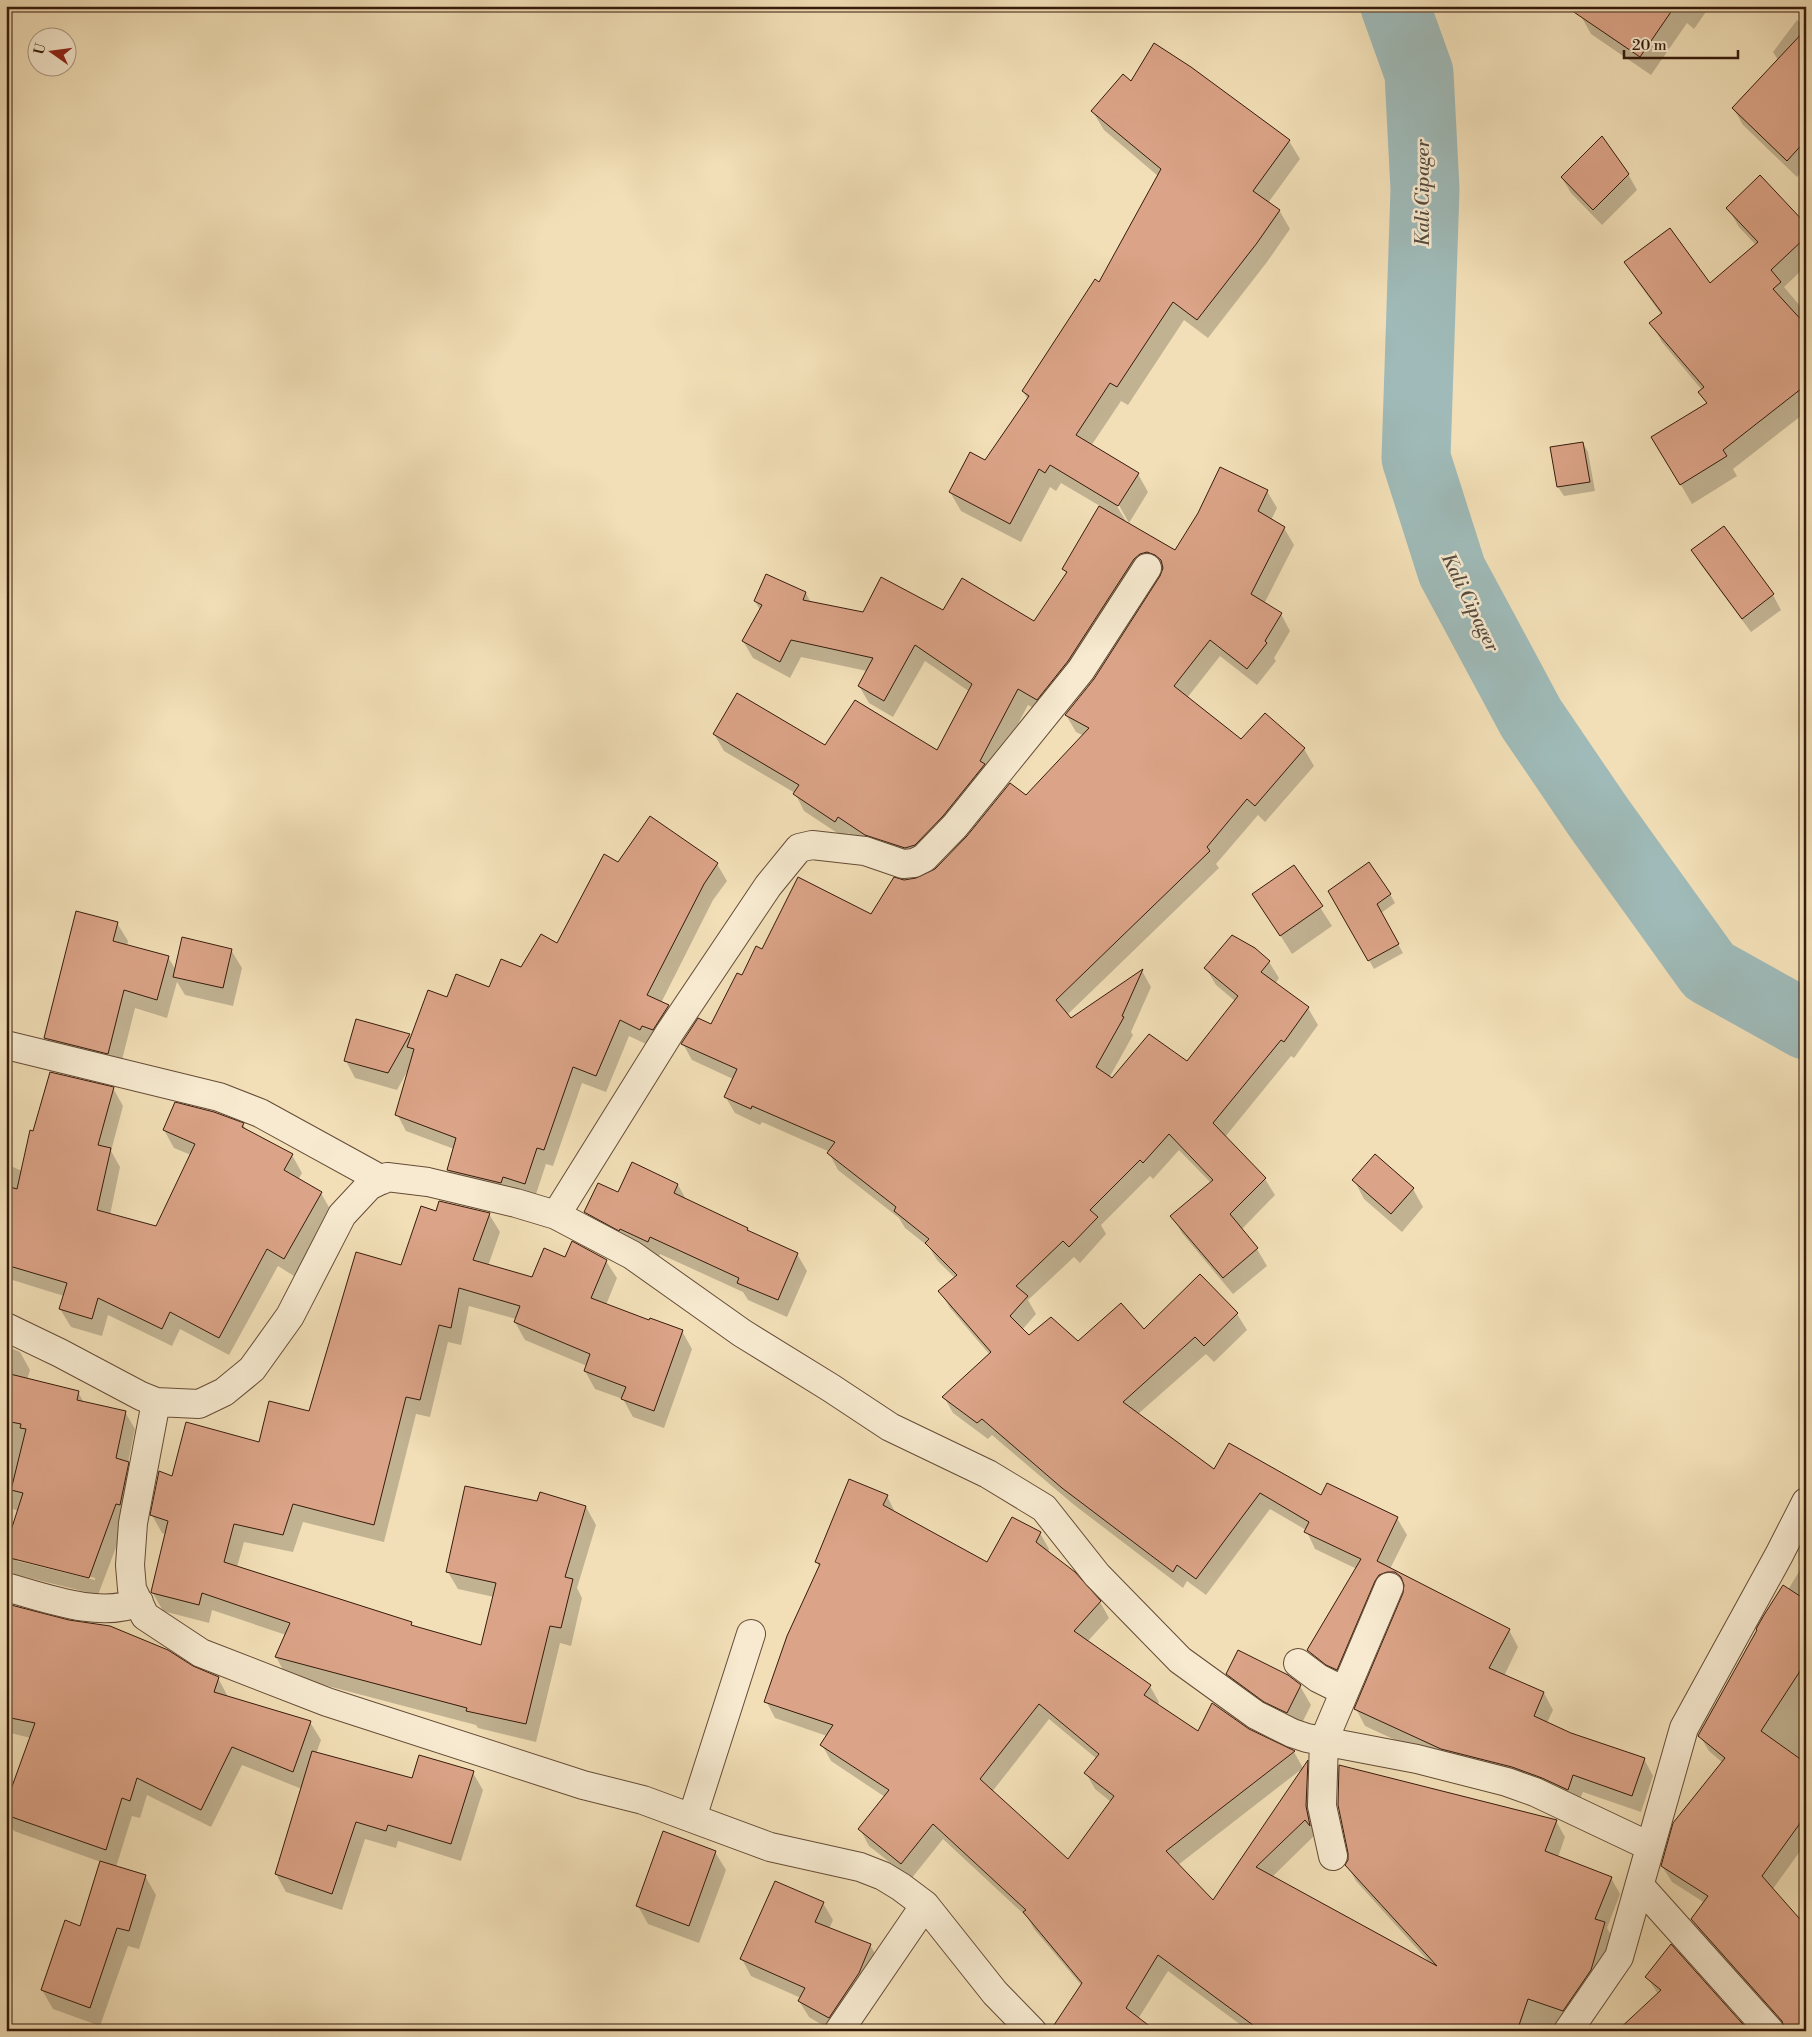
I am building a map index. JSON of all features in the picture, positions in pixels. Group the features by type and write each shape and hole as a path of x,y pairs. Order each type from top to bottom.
{"street":[{"path":"556,1215 670,1032 768,886 799,848 812,845 866,852 903,864 914,864 924,858 955,826 1081,670 1147,568"},
{"path":"6,1044 220,1097 260,1113 382,1180"},
{"path":"6,1327 156,1402 199,1404 224,1392 252,1369 290,1316 342,1215 369,1186 387,1177 428,1182 516,1202 556,1215 632,1256 742,1333 890,1427 988,1474 1044,1508 1098,1576 1180,1660 1256,1715 1292,1733 1417,1759 1506,1782 1535,1792 1649,1846"},
{"path":"156,1402 133,1523 130,1565 132,1588 145,1616 201,1653 327,1702 583,1785 643,1800 770,1847 860,1867 883,1876 925,1905 995,1993 1032,2031"},
{"path":"1568,2031 1619,1957 1684,1728 1780,1554 1806,1502"},
{"path":"6,1587 62,1602 99,1609 126,1608 139,1602"},
{"path":"1333,1856 1322,1806 1324,1740 1389,1587"},
{"path":"692,1818 751,1634"},
{"path":"1298,1663 1318,1678 1344,1691"},
{"path":"1640,1886 1770,2031"},
{"path":"839,2031 925,1905"}],"building":[{"path":"1565,6 1675,6 1640,57"},
{"path":"1806,29 1806,140 1787,161 1732,108"},
{"path":"1154,43 1191,67 1290,140 1253,191 1280,210 1257,243 1197,320 1173,302 1117,387 1110,383 1076,435 1139,473 1118,506 1050,465 1045,473 1039,469 1010,524 949,492 970,452 985,460 1029,396 1022,391 1095,279 1099,282 1161,169 1091,111 1123,74 1131,81"},
{"path":"1602,136 1629,174 1593,210 1561,177"},
{"path":"1760,175 1806,224 1806,237 1771,270 1781,282 1773,289 1806,325 1806,385 1723,450 1727,456 1680,485 1651,437 1707,403 1698,392 1704,387 1649,323 1662,313 1624,262 1670,228 1710,283 1758,242 1726,208"},
{"path":"1583,442 1590,482 1557,487 1550,447"},
{"path":"1220,467 1268,490 1258,511 1285,527 1251,594 1282,613 1265,641 1267,643 1247,669 1210,640 1174,686 1241,739 1265,713 1305,748 1255,806 1247,799 1207,847 1210,851 1056,1000 1071,1018 1143,969 1122,1016 1124,1017 1096,1067 1112,1078 1149,1034 1187,1061 1238,996 1204,968 1232,935 1255,948 1270,961 1261,972 1309,1007 1284,1042 1281,1040 1213,1123 1266,1178 1230,1214 1258,1248 1223,1278 1170,1216 1213,1180 1169,1134 1143,1163 1140,1160 1090,1210 1098,1217 1069,1247 1063,1241 1016,1286 1028,1296 1010,1316 1029,1335 1051,1317 1078,1341 1121,1303 1144,1329 1200,1274 1238,1313 1204,1346 1195,1337 1123,1402 1214,1469 1229,1443 1321,1495 1327,1483 1398,1517 1377,1561 1510,1629 1489,1668 1544,1692 1534,1716 1571,1733 1645,1758 1632,1796 1573,1775 1568,1790 1512,1767 1441,1749 1354,1709 1403,1593 1404,1585 1401,1577 1395,1572 1379,1575 1337,1670 1326,1665 1307,1650 1361,1559 1304,1532 1309,1522 1260,1493 1196,1579 1177,1565 1173,1572 1062,1488 982,1419 977,1423 942,1397 991,1352 938,1291 957,1275 925,1243 929,1239 894,1211 896,1207 827,1153 835,1142 752,1106 751,1109 724,1097 737,1069 681,1044 698,1018 711,1024 737,973 742,975 756,946 762,949 798,877 871,914 894,877 904,880 916,878 935,869 967,836 1010,783 1026,795 1089,728 1065,715 1094,679 1160,576 1163,568 1161,560 1147,552 1140,554 1134,559 1068,661 1037,700 1018,689 980,761 985,764 943,816 915,845 905,848 865,835 838,817 835,822 793,794 799,785 713,734 737,693 825,745 855,700 937,750 972,684 915,645 884,701 858,686 873,658 791,640 780,662 742,641 762,605 754,601 766,574 806,592 803,600 863,612 881,577 943,610 962,578 1034,621 1067,572 1062,569 1099,506 1175,550 1198,513"},
{"path":"1724,526 1774,594 1742,619 1691,550"},
{"path":"650,816 718,863 704,884 647,995 669,1005 653,1030 642,1026 640,1030 620,1020 596,1076 573,1067 544,1150 537,1148 525,1184 503,1177 501,1183 447,1170 456,1138 395,1115 414,1049 407,1047 428,990 447,997 456,974 489,987 501,959 521,967 541,934 557,943 604,854 618,862"},
{"path":"1369,862 1391,894 1377,904 1399,944 1368,961 1328,891"},
{"path":"1294,865 1323,906 1280,936 1252,894"},
{"path":"76,911 118,922 113,941 169,956 157,1000 124,990 108,1054 44,1038"},
{"path":"182,937 232,949 223,988 173,977"},
{"path":"356,1019 410,1034 388,1073 344,1061"},
{"path":"50,1072 114,1087 98,1145 111,1148 97,1210 156,1226 195,1144 163,1130 175,1102 214,1112 244,1123 242,1127 293,1154 284,1170 322,1192 284,1259 267,1249 219,1338 170,1312 162,1329 98,1298 92,1319 59,1309 67,1283 6,1265 6,1186 17,1189 30,1130 33,1131"},
{"path":"1375,1154 1414,1188 1391,1214 1352,1180"},
{"path":"632,1162 678,1184 674,1193 748,1228 747,1230 798,1253 778,1300 737,1283 739,1278 650,1237 648,1242 620,1229 619,1231 584,1212 598,1183 618,1192"},
{"path":"439,1201 490,1213 473,1260 532,1277 544,1248 565,1257 572,1241 607,1260 591,1298 649,1320 650,1318 683,1330 654,1411 621,1399 626,1387 584,1371 590,1354 514,1322 520,1306 459,1288 451,1328 439,1325 420,1400 406,1397 374,1525 293,1504 283,1535 234,1524 224,1562 412,1622 411,1625 481,1645 496,1583 446,1572 465,1486 537,1501 540,1492 586,1506 565,1577 573,1579 561,1628 550,1626 526,1724 466,1711 467,1708 275,1657 290,1623 202,1593 199,1605 151,1592 168,1521 150,1515 159,1471 172,1476 186,1422 259,1442 269,1401 309,1411 356,1252 401,1265 421,1206 436,1211"},
{"path":"6,1373 79,1391 77,1400 126,1411 116,1458 129,1462 120,1505 116,1504 89,1578 6,1557 6,1546 23,1493 11,1490 26,1429 20,1428 21,1424 6,1421"},
{"path":"849,1479 888,1495 883,1505 987,1562 1012,1517 1041,1532 1036,1542 1075,1572 1101,1601 1074,1631 1151,1685 1144,1695 1198,1731 1212,1703 1249,1729 1295,1751 1166,1851 1213,1900 1308,1760 1306,1806 1310,1826 1305,1820 1256,1867 1437,1966 1345,1865 1348,1860 1348,1853 1338,1805 1339,1765 1557,1820 1545,1851 1612,1877 1595,1919 1605,1922 1591,1970 1563,2011 1528,1999 1517,2031 1261,2031 1158,1955 1126,2008 1156,2031 1050,2031 1082,1983 1023,1912 1026,1910 933,1824 901,1864 858,1829 889,1790 820,1745 833,1725 764,1702 787,1636 820,1564 815,1562","holes":["1039,1704 1099,1754 1084,1773 1114,1796 1068,1859 980,1779"]},
{"path":"1783,1585 1806,1600 1806,1662 1761,1731 1806,1763 1806,1815 1762,1876 1806,1926 1806,2031 1785,2031 1782,2021 1691,1919 1708,1896 1661,1866 1673,1823 1725,1758 1698,1736 1756,1629"},
{"path":"11,1605 69,1620 110,1626 168,1650 193,1666 219,1677 214,1692 311,1721 293,1772 232,1747 201,1810 137,1778 130,1801 122,1798 106,1850 6,1815 6,1803 35,1723 6,1717 6,1630"},
{"path":"1238,1650 1288,1675 1301,1685 1287,1713 1264,1702 1226,1674"},
{"path":"312,1751 412,1778 419,1755 474,1771 451,1844 388,1825 386,1831 356,1822 332,1894 275,1874"},
{"path":"663,1831 716,1851 689,1926 636,1906"},
{"path":"100,1861 146,1875 129,1931 117,1928 90,2008 41,1990 65,1920 80,1926"},
{"path":"775,1881 824,1902 815,1922 871,1944 859,1973 829,2018 798,2001 805,1988 740,1959"},
{"path":"1671,1944 1749,2031 1617,2031 1661,1990 1645,1977"}],"waterway":[{"name":"Kali Cipager","path":"1395,6 1419,73 1425,189 1416,458 1452,571 1531,718 1599,818 1709,971 1806,1025"}]}
